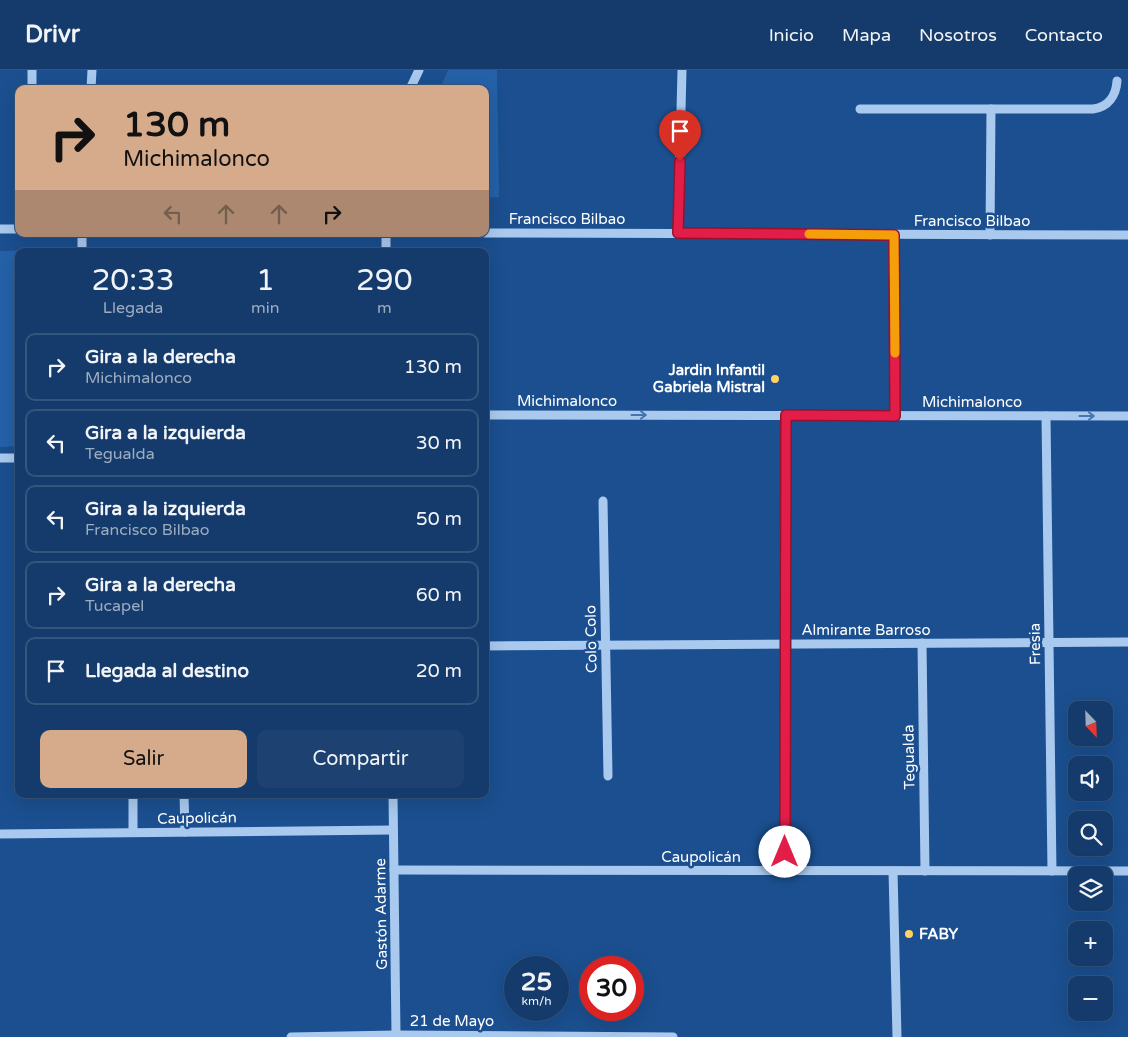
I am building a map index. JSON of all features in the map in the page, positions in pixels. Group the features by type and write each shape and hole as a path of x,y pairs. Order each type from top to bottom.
{"street":[{"path":"32,70 32,85"},
{"path":"91,85 92,70"},
{"path":"412,85 418,70"},
{"path":"678,233 682,70"},
{"path":"860,109 1099,108 1109,102 1114,96 1117,81"},
{"path":"990,235 991,109"},
{"path":"0,229 15,229"},
{"name":"Francisco Bilbao","path":"489,233 1128,235"},
{"path":"894,235 895,416"},
{"name":"Michimalonco","path":"489,415 1128,416"},
{"path":"785,871 786,415"},
{"name":"Fresia","path":"1046,416 1052,871"},
{"path":"0,458 15,458"},
{"name":"Colo Colo","path":"602,501 608,776"},
{"name":"Almirante Barroso","path":"489,646 1128,642"},
{"name":"Tegualda","path":"922,643 925,871"},
{"path":"133,832 134,798"},
{"path":"184,798 185,832"},
{"name":"Gastón Adarme","path":"393,798 396,1035"},
{"name":"Caupolicán","path":"0,834 394,830"},
{"name":"Caupolicán","path":"394,870 1128,871"},
{"path":"893,871 897,1037"},
{"name":"21 de Mayo","path":"292,1037 396,1035 673,1037"}],"shaded area":[{"path":"448,70 497,70 499,197 489,198 489,85 442,85"},
{"path":"0,251 15,251 15,446 0,447"}],"slow traffic":[{"path":"809,234 894,235 895,353"}],"place":[{"name":"Jardin Infantil Gabriela Mistral","path":"775,379"},
{"name":"FABY","path":"909,934"}],"route":[{"path":"680,161 678,233 894,235 895,416 786,415 785,852"}]}
